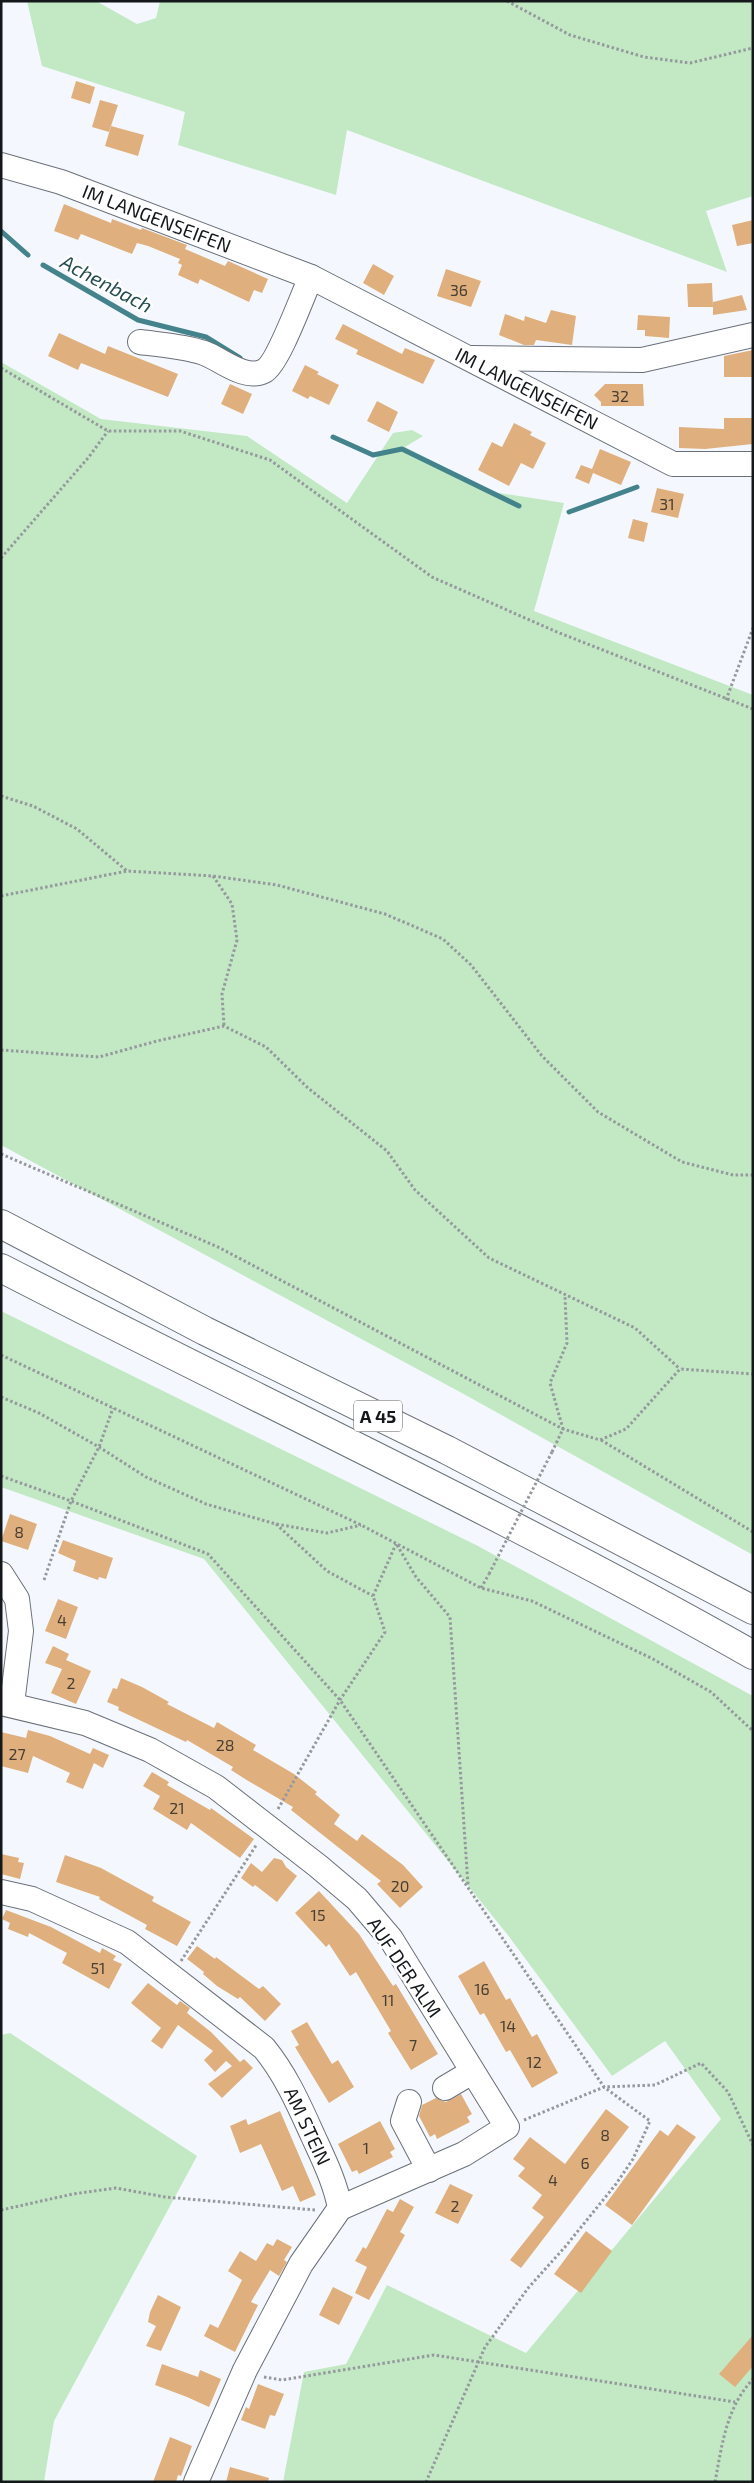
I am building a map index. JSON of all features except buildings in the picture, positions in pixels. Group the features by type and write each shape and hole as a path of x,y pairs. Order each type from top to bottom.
{"highway":[{"name":"A 45","path":"1,1224 205,1331 447,1450 753,1610"},
{"name":"A 45","path":"1,1268 175,1358 432,1484 753,1655"}],"street":[{"name":"IM LANGENSEIFEN","path":"1,165 61,182 311,277 673,464 753,464"},
{"path":"140,342 182,347 205,354 240,371 254,374 264,372 269,368 279,352 311,277"},
{"path":"468,358 642,360 753,334"},
{"path":"1,1574 16,1600 21,1631 7,1704"},
{"name":"AUF DER ALM","path":"7,1704 85,1724 150,1750 216,1787 357,1899 391,1938 507,2127"},
{"name":"AM STEIN","path":"1,1892 32,1899 127,1942 264,2048 280,2067 290,2085 336,2187 340,2208"},
{"path":"444,2088 472,2072"},
{"path":"409,2102 403,2121 429,2170"},
{"path":"196,2482 245,2370 301,2264 340,2208 464,2154 507,2127"}],"path":[{"path":"507,1 570,35 644,57 690,63 753,48"},
{"path":"1,368 108,431 180,431 270,460 432,577 556,632 753,709"},
{"path":"1,558 88,458 108,431"},
{"path":"726,700 753,628"},
{"path":"1,796 34,806 78,830 127,871"},
{"path":"1,896 127,871 213,876 277,886 385,914 443,939 471,965 542,1056 598,1112 682,1162 733,1175 753,1175"},
{"path":"213,876 232,904 237,940 222,994 224,1026"},
{"path":"1,1050 99,1057 157,1041 224,1026 266,1047 308,1088 386,1151 415,1190 489,1258 635,1328 680,1369 753,1374"},
{"path":"1,1154 218,1248 563,1429 600,1440 753,1532"},
{"path":"481,1588 563,1429 550,1383 567,1343 565,1296"},
{"path":"1,1355 361,1525 481,1588 532,1601 653,1659 711,1692 753,1731"},
{"path":"600,1440 626,1429 680,1369"},
{"path":"1,1397 39,1413 99,1447 146,1477 206,1504 276,1524 326,1533 361,1525"},
{"path":"44,1580 71,1501 99,1447 112,1408"},
{"path":"1,1476 208,1554 340,1700 604,2087 650,2122 633,2159 566,2247 529,2287 485,2347 426,2482"},
{"path":"276,1524 327,1571 373,1596"},
{"path":"180,1962 268,1827 340,1700 385,1632 373,1596 396,1544"},
{"path":"396,1544 416,1576 450,1618 468,1886"},
{"path":"507,2127 578,2096 604,2087 655,2085 701,2063 728,2092 753,2145"},
{"path":"1,2210 73,2194 116,2188 165,2198 323,2210 340,2208"},
{"path":"282,2380 434,2355 735,2402"},
{"path":"716,2482 724,2434 735,2402 753,2379"}],"green space":[{"path":"27,1 96,1 137,24 156,18 160,1 753,1 753,196 706,211 727,272 347,130 336,195 178,145 185,112 42,66"},
{"path":"1,362 101,419 247,436 347,503 393,433 412,430 423,436 405,447 493,492 564,503 534,611 753,695 753,1555 460,1392 1,1145"},
{"path":"1,1311 478,1546 753,1696 753,2482 283,2482 304,2372 346,2364 387,2285 526,2353 721,2119 665,2041 612,2076 507,1934 204,1559 1,1487"},
{"path":"10,2033 197,2156 54,2421 44,2482 1,2482 1,2035"}],"waterway":[{"name":"Achenbach","path":"1,231 28,255"},
{"name":"Achenbach","path":"43,265 138,320 206,337 240,358"},
{"name":"Achenbach","path":"333,437 373,455 402,449 519,506"},
{"name":"Achenbach","path":"569,512 637,487"}]}
